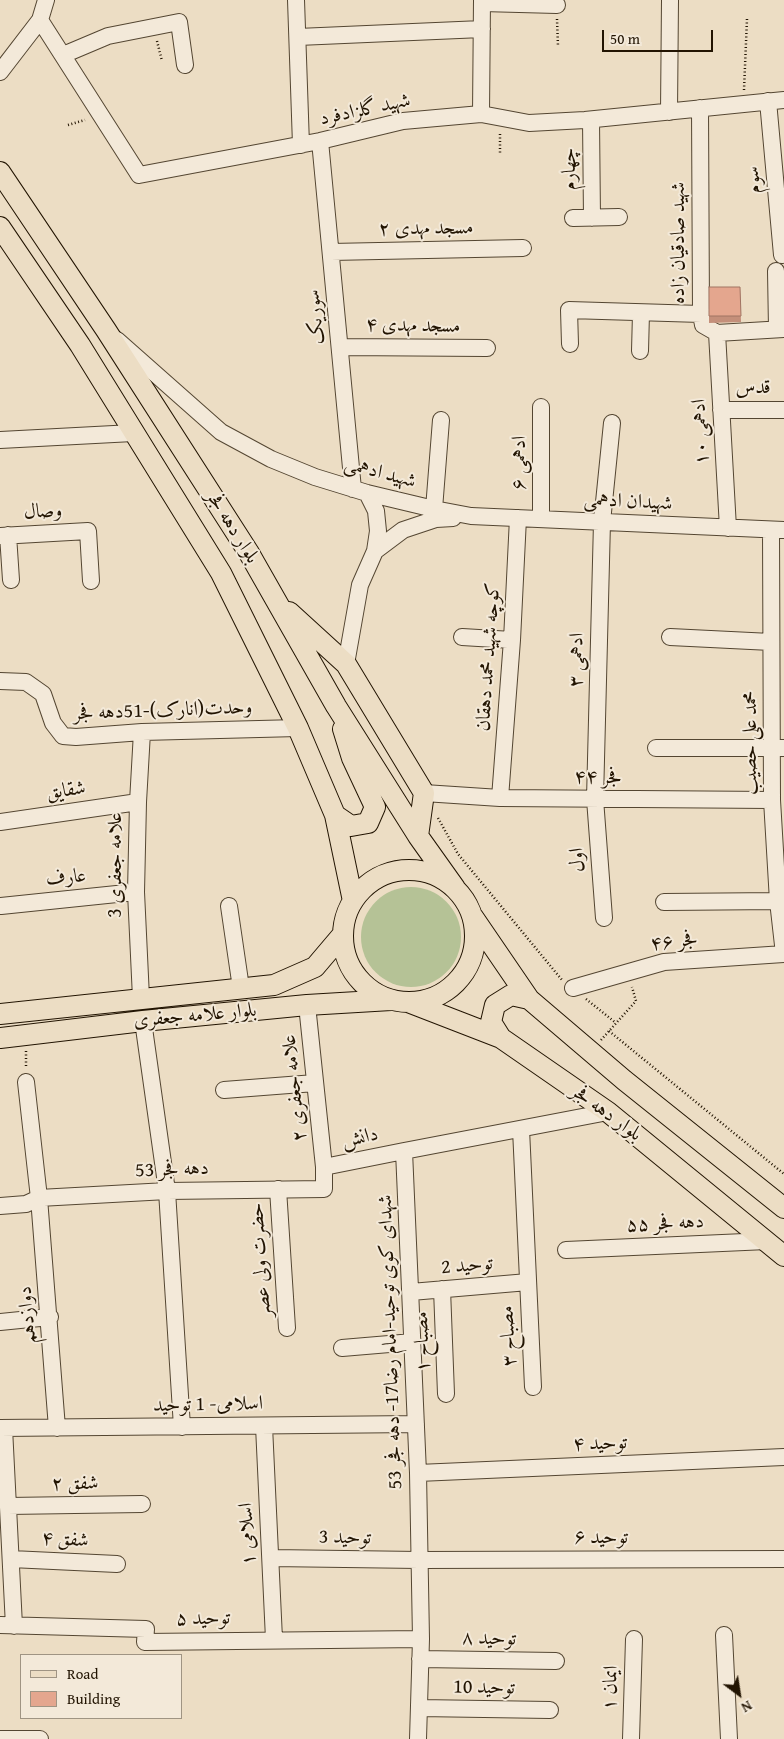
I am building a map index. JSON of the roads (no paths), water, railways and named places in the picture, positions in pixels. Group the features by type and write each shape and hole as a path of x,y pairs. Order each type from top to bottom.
{"main road":[{"name":"بلوار دهه فجر","path":"0,172 106,330 249,553 336,706 418,836 455,888"},
{"name":"بلوار دهه فجر","path":"0,227 80,345 221,573 298,728 335,815 353,901"},
{"path":"276,600 346,664 424,793 418,836"},
{"path":"335,815 351,826 368,823 374,807 352,758 336,706"},
{"path":"410,870 426,872 442,878 455,888 466,901 473,917 475,934 474,952 467,968 456,982 442,993 426,1000 400,1001 375,993 361,982 351,968 344,951 343,934 346,917 353,901 364,888 377,878 393,872 410,870"},
{"name":"بلوار دهه فجر","path":"473,917 529,999 590,1052 784,1208"},
{"name":"بلوار علامه جعفری","path":"0,1014 274,985 315,967 343,934"},
{"path":"501,1038 491,1022 495,1005 511,995 529,999"},
{"name":"بلوار دهه فجر","path":"400,1001 501,1038 608,1112 784,1256"},
{"name":"بلوار علامه جعفری","path":"0,1038 143,1021 307,1005 400,1001"}],"street":[{"path":"0,72 40,20 46,0"},
{"path":"296,0 301,145"},
{"path":"669,112 670,0"},
{"path":"481,114 482,1 557,5"},
{"name":"شهید گلزادفرد","path":"40,20 139,175 301,145 403,121 481,114 529,123 590,120 776,100"},
{"path":"62,55 108,36 180,22 185,66"},
{"path":"298,37 482,29"},
{"name":"سوم","path":"776,100 782,255"},
{"name":"شهید صادقیان زاده","path":"700,108 701,314 703,325 717,334"},
{"name":"چهارم","path":"590,120 592,218"},
{"name":"سوریک","path":"320,141 340,347 360,491 376,511 378,531 375,551"},
{"path":"573,218 619,217"},
{"name":"مسجد مهدی ۲","path":"331,252 522,248"},
{"path":"717,334 781,329 776,271"},
{"path":"570,344 569,310 701,314"},
{"path":"640,351 642,313"},
{"name":"شهید ادهمی","path":"106,330 221,432 271,459 315,477 360,491 471,516"},
{"name":"ادهمی ۱۰","path":"717,334 728,528"},
{"name":"مسجد مهدی ۴","path":"340,347 487,348"},
{"name":"ادهمی ۶","path":"541,408 541,519"},
{"name":"قدس","path":"721,410 784,410"},
{"path":"434,509 441,420"},
{"name":"ادهمی ۳","path":"595,799 602,522 612,423"},
{"path":"0,440 133,433"},
{"path":"346,664 360,585 375,551 402,530 436,520 471,516"},
{"name":"شهیدان ادهمی","path":"471,516 777,530"},
{"name":"کوچه شهید محمد دهقان","path":"500,798 512,640 518,518"},
{"name":"محمد علی حصیب","path":"777,530 771,642 778,673 778,748 772,800 779,847 778,901 782,919 784,954"},
{"name":"وصال","path":"4,535 88,531 91,581"},
{"path":"4,535 12,580"},
{"path":"462,637 512,640"},
{"path":"670,637 771,642"},
{"name":"وحدت(انارک)-51دهه فجر","path":"0,681 26,682 44,694 53,723 63,736 298,728"},
{"name":"علامه جعفری 3","path":"142,732 136,892 142,998"},
{"path":"656,748 778,748"},
{"name":"فجر ۴۴","path":"424,793 500,798 772,800"},
{"name":"اول","path":"595,799 604,918"},
{"name":"شقایق","path":"0,822 138,802"},
{"name":"عارف","path":"1,906 136,892"},
{"path":"664,902 778,901"},
{"path":"229,906 241,988"},
{"name":"فجر ۴۶","path":"573,988 664,962 784,954"},
{"name":"علامه جعفری ۲","path":"307,1005 324,1167"},
{"path":"143,1021 167,1190 182,1427"},
{"name":"دوازدهم","path":"26,1082 50,1317 57,1428"},
{"path":"224,1090 315,1083"},
{"path":"404,1151 608,1112"},
{"name":"مصباح ۳","path":"521,1129 533,1387"},
{"name":"دانش","path":"324,1167 404,1151"},
{"name":"شهدای کوی توحید-امام رضا17- دهه فجر 53","path":"404,1151 418,1472 421,1639 418,1739"},
{"name":"دهه فجر 53","path":"0,1206 26,1204 39,1198 167,1190 324,1189 324,1167"},
{"name":"حضرت ولی عصر","path":"278,1189 287,1328"},
{"name":"دهه فجر ۵۵","path":"566,1250 767,1241"},
{"name":"توحید 2","path":"411,1292 528,1282"},
{"name":"مصباح ۱","path":"442,1289 446,1394"},
{"path":"0,1322 50,1317"},
{"path":"342,1348 413,1342"},
{"name":"اسلامی- 1 توحید","path":"2,1428 416,1424"},
{"name":"اسلامی ۱","path":"264,1426 274,1640"},
{"path":"2,1428 11,1559 7,1626"},
{"name":"توحید ۴","path":"418,1472 784,1457"},
{"name":"شفق ۲","path":"8,1506 142,1504"},
{"name":"توحید 3","path":"271,1558 419,1560"},
{"name":"شفق ۴","path":"11,1559 117,1564"},
{"name":"توحید ۶","path":"419,1560 784,1559"},
{"name":"توحید ۵","path":"7,1626 146,1629 145,1642 421,1639"},
{"path":"724,1635 729,1739"},
{"name":"ایمان ۱","path":"631,1739 634,1639"},
{"name":"توحید ۸","path":"420,1660 556,1661"},
{"name":"توحید 10","path":"419,1708 550,1710"},
{"path":"0,1739 40,1739"}]}
